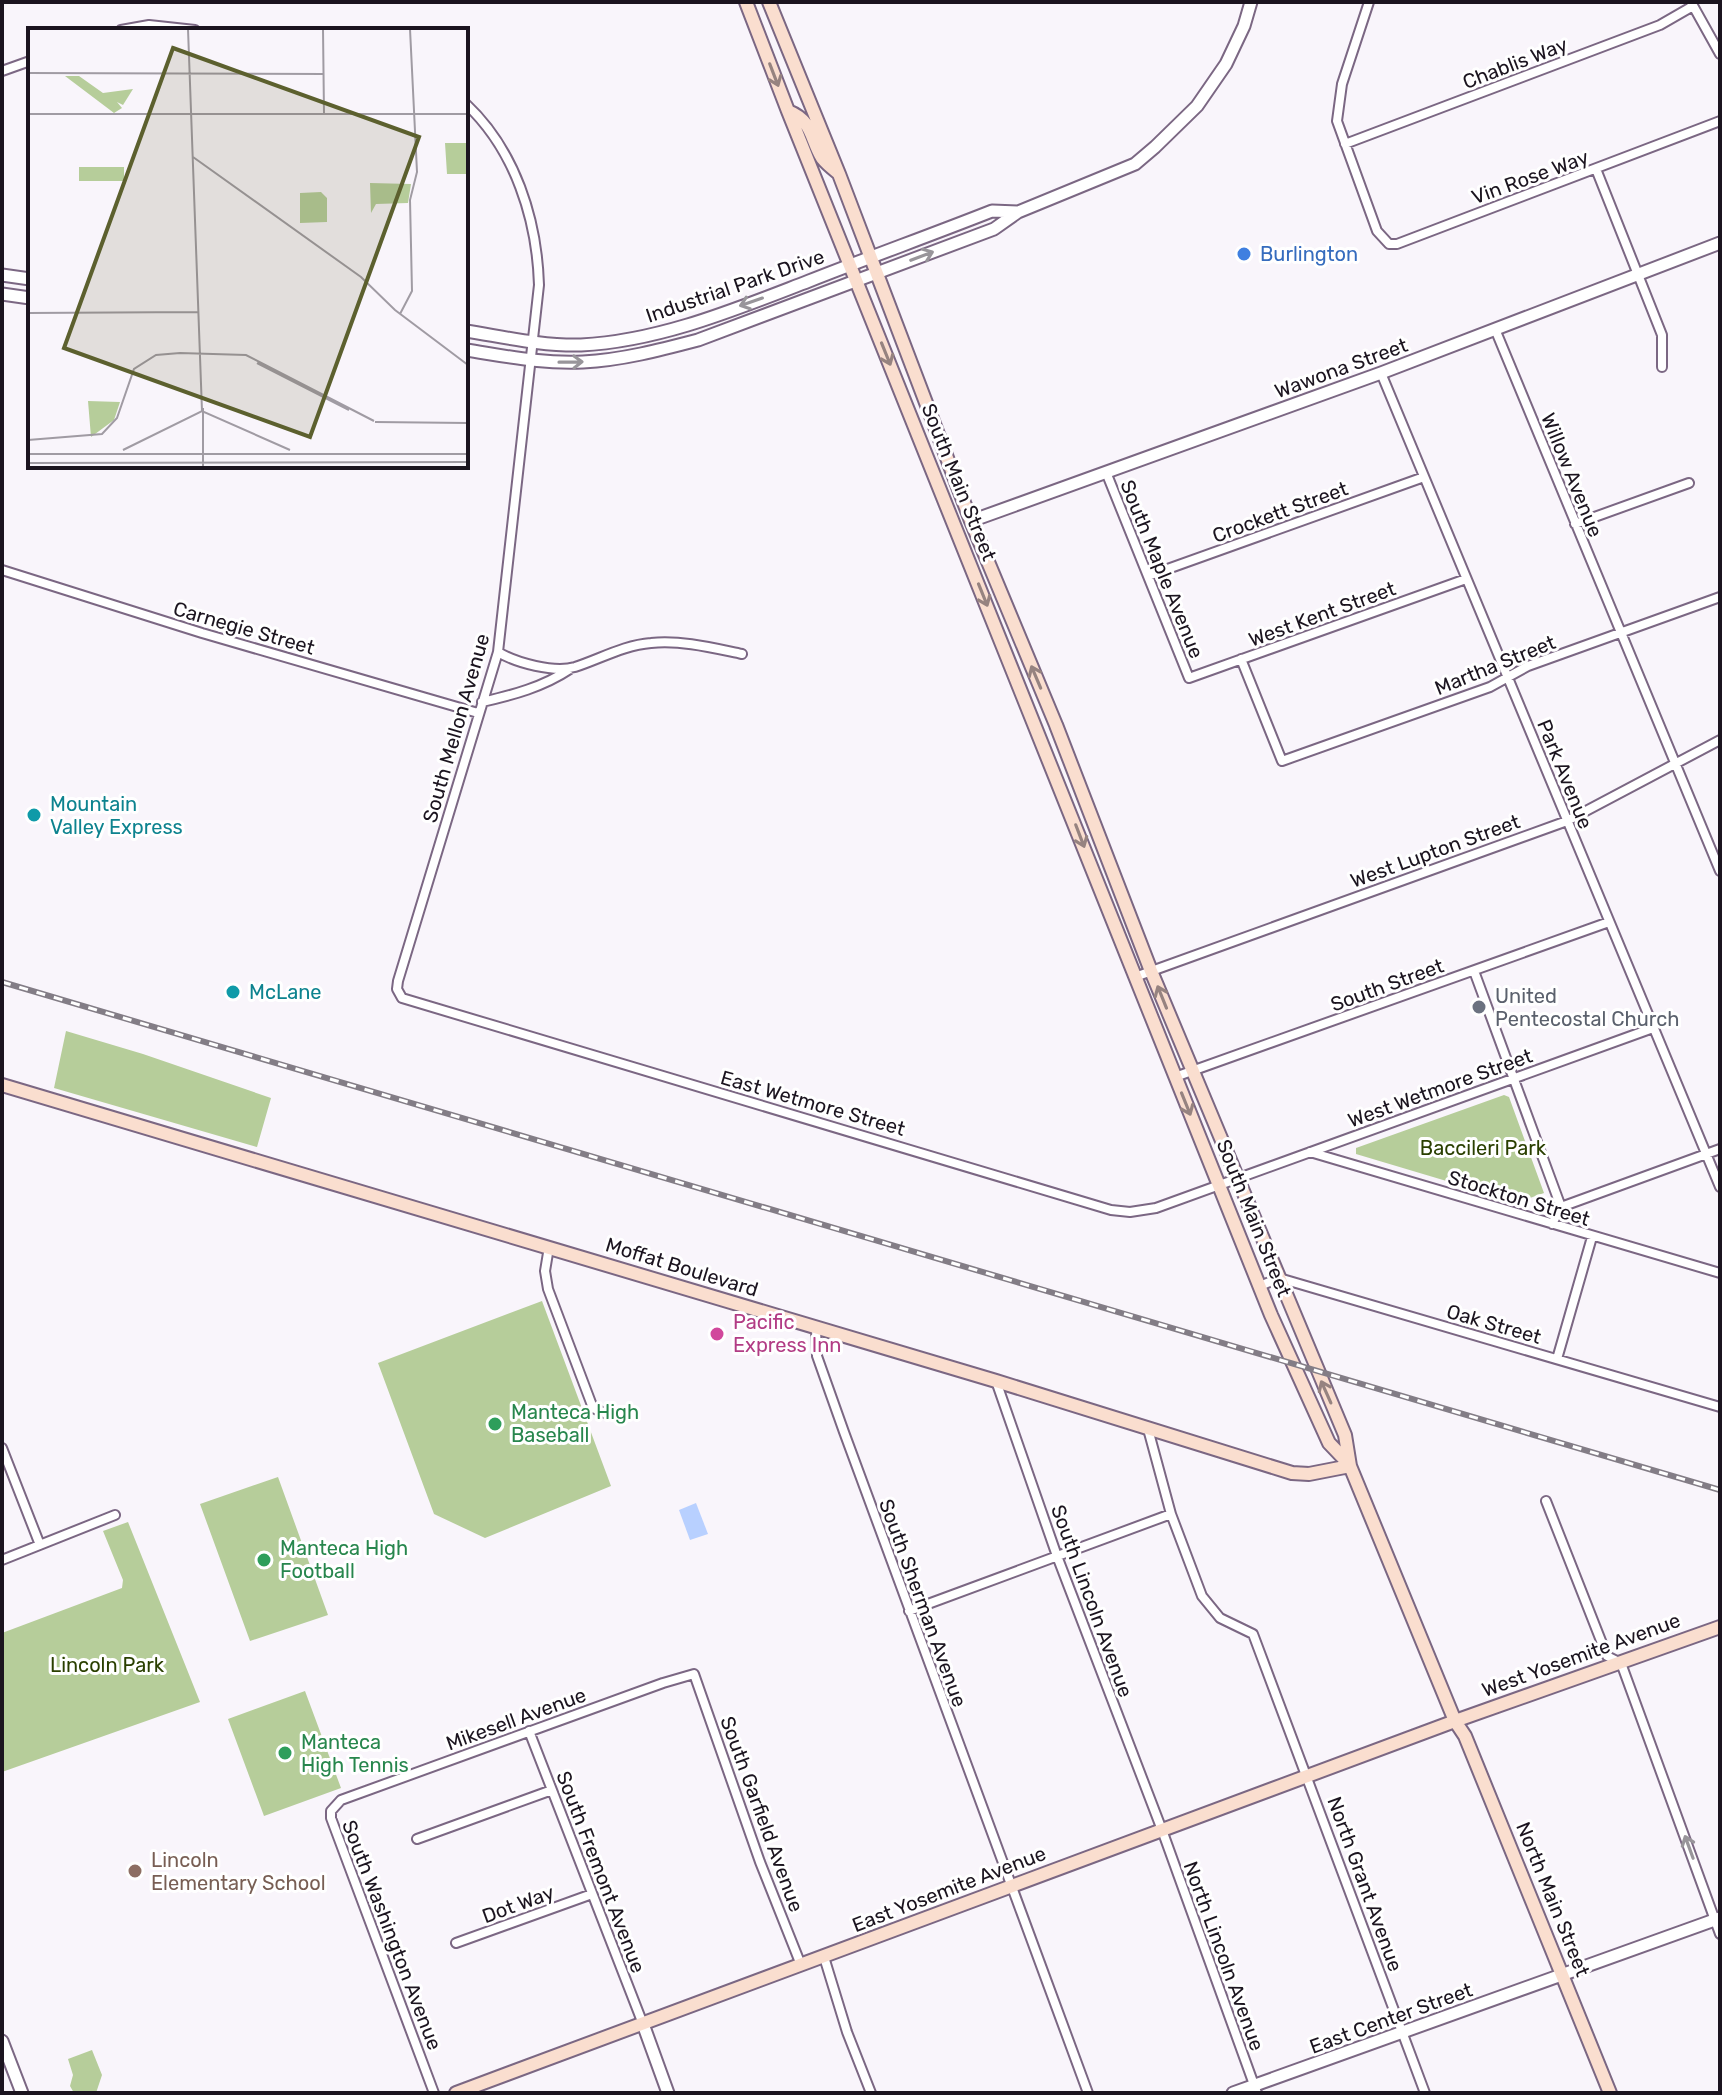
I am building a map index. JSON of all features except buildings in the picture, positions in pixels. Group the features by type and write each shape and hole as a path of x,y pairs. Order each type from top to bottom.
{"main road":[{"name":"South Main Street","path":"746,2 1260,1286 1329,1443 1350,1466"},
{"name":"South Main Street","path":"769,2 839,174 971,521 1056,725 1151,971 1345,1435 1350,1466 1455,1721"},
{"path":"761,40 781,32"},
{"path":"788,111 800,116 808,126 823,160 839,174"},
{"path":"935,473 944,482 963,516 971,521"},
{"path":"1039,732 1056,725"},
{"name":"Moffat Boulevard","path":"2,1085 996,1381 1292,1473 1309,1474 1350,1466"},
{"name":"West Yosemite Avenue","path":"1455,1721 1720,1627"},
{"name":"East Yosemite Avenue","path":"456,2093 1455,1721"},
{"name":"North Main Street","path":"1455,1721 1465,1736 1610,2093"}],"street":[{"path":"1018,212 1135,164 1155,147 1197,106 1226,64 1244,26 1251,2"},
{"path":"1345,144 1337,121 1338,107 1342,84 1369,2"},
{"path":"1692,4 1720,54"},
{"name":"Chablis Way","path":"1345,144 1660,25 1692,4"},
{"path":"132,28 149,25 177,28"},
{"path":"2,71 28,62"},
{"name":"South Mellon Avenue","path":"400,974 498,652 539,285 538,257 522,192 508,159 468,106"},
{"name":"Vin Rose Way","path":"1345,144 1384,241 1397,244 1720,121"},
{"path":"1596,169 1662,335 1662,367"},
{"name":"Industrial Park Drive","path":"468,331 531,342 580,345 652,334 692,324 992,211 1018,212"},
{"name":"Industrial Park Drive","path":"468,350 530,360 581,362 654,351 698,340 994,229 1018,212"},
{"name":"Wawona Street","path":"971,521 1381,373 1720,243"},
{"path":"2,275 28,279"},
{"path":"2,294 28,298"},
{"name":"Willow Avenue","path":"1495,329 1720,871"},
{"name":"Park Avenue","path":"1381,373 1720,1187"},
{"name":"South Maple Avenue","path":"1106,472 1189,678"},
{"name":"Crockett Street","path":"1148,576 1424,477"},
{"path":"1575,524 1689,483"},
{"name":"Carnegie Street","path":"2,570 202,633 478,713"},
{"name":"West Kent Street","path":"1189,678 1466,579"},
{"name":"Martha Street","path":"1241,659 1282,761 1490,687 1528,666 1720,597"},
{"path":"482,702 532,688 554,680 571,668 650,643 676,642 742,654"},
{"path":"498,652 529,665 571,668"},
{"name":"West Lupton Street","path":"1151,971 1567,821 1720,740"},
{"name":"South Street","path":"1175,1077 1609,922"},
{"path":"1135,977 1151,971"},
{"path":"1474,971 1561,1207"},
{"name":"East Wetmore Street","path":"400,974 399,994 413,1002 1111,1210 1130,1212 1156,1208 1238,1177"},
{"name":"West Wetmore Street","path":"1238,1177 1653,1028"},
{"path":"1552,1224 1561,1207 1720,1149"},
{"name":"Stockton Street","path":"1309,1152 1720,1273"},
{"path":"1557,1359 1592,1237"},
{"path":"549,1247 545,1271 548,1289 593,1408 607,1414"},
{"path":"1260,1286 1279,1278"},
{"name":"Oak Street","path":"1279,1278 1720,1407"},
{"name":"South Sherman Avenue","path":"816,1328 817,1356 1088,2093"},
{"name":"South Lincoln Avenue","path":"996,1381 1057,1556 1162,1830"},
{"name":"North Grant Avenue","path":"1148,1429 1171,1514 1202,1596 1220,1618 1253,1634 1425,2093"},
{"path":"2,1448 40,1545"},
{"path":"1546,1501 1607,1656 1621,1663 1720,1934"},
{"path":"909,1611 1171,1514"},
{"path":"2,1560 115,1515"},
{"name":"Mikesell Avenue","path":"350,1797 694,1674"},
{"name":"South Garfield Avenue","path":"694,1674 760,1862 801,1965"},
{"name":"South Fremont Avenue","path":"529,1731 643,2024"},
{"path":"417,1839 552,1790"},
{"name":"South Washington Avenue","path":"350,1797 335,1805 331,1818 434,2093"},
{"name":"North Lincoln Avenue","path":"1162,1830 1255,2089"},
{"name":"Dot Way","path":"456,1943 592,1894"},
{"name":"East Center Street","path":"1233,2093 1255,2089 1717,1919"},
{"path":"824,1957 847,2032 871,2093"},
{"path":"643,2024 668,2093"},
{"path":"2,2041 22,2093"}],"green space":[{"path":"66,1031 271,1098 257,1147 54,1088"},
{"name":"Baccileri Park","path":"1504,1095 1509,1097 1544,1193 1530,1198 1527,1205 1356,1154 1356,1148"},
{"name":"Manteca High Baseball","path":"542,1301 611,1486 485,1538 434,1514 378,1363"},
{"name":"Manteca High Football","path":"278,1477 328,1615 250,1641 200,1504"},
{"name":"Lincoln Park","path":"128,1522 200,1702 2,1772 2,1633 122,1588 123,1580 103,1531"},
{"name":"Manteca High Tennis","path":"305,1691 341,1788 264,1816 228,1719"},
{"path":"92,2050 102,2075 96,2093 74,2093 70,2086 73,2075 68,2059"}],"water":[{"path":"696,1503 708,1534 690,1540 679,1510"}],"railway":[{"path":"2,982 1720,1490"}],"place":[{"name":"Burlington","path":"1244,254"},
{"name":"Mountain Valley Express","path":"34,815"},
{"name":"McLane","path":"233,992"},
{"name":"United Pentecostal Church","path":"1479,1007"},
{"name":"Pacific Express Inn","path":"717,1334"},
{"name":"Manteca High Baseball","path":"495,1424"},
{"name":"Manteca High Football","path":"264,1560"},
{"name":"Manteca High Tennis","path":"285,1753"},
{"name":"Lincoln Elementary School","path":"135,1871"}]}
